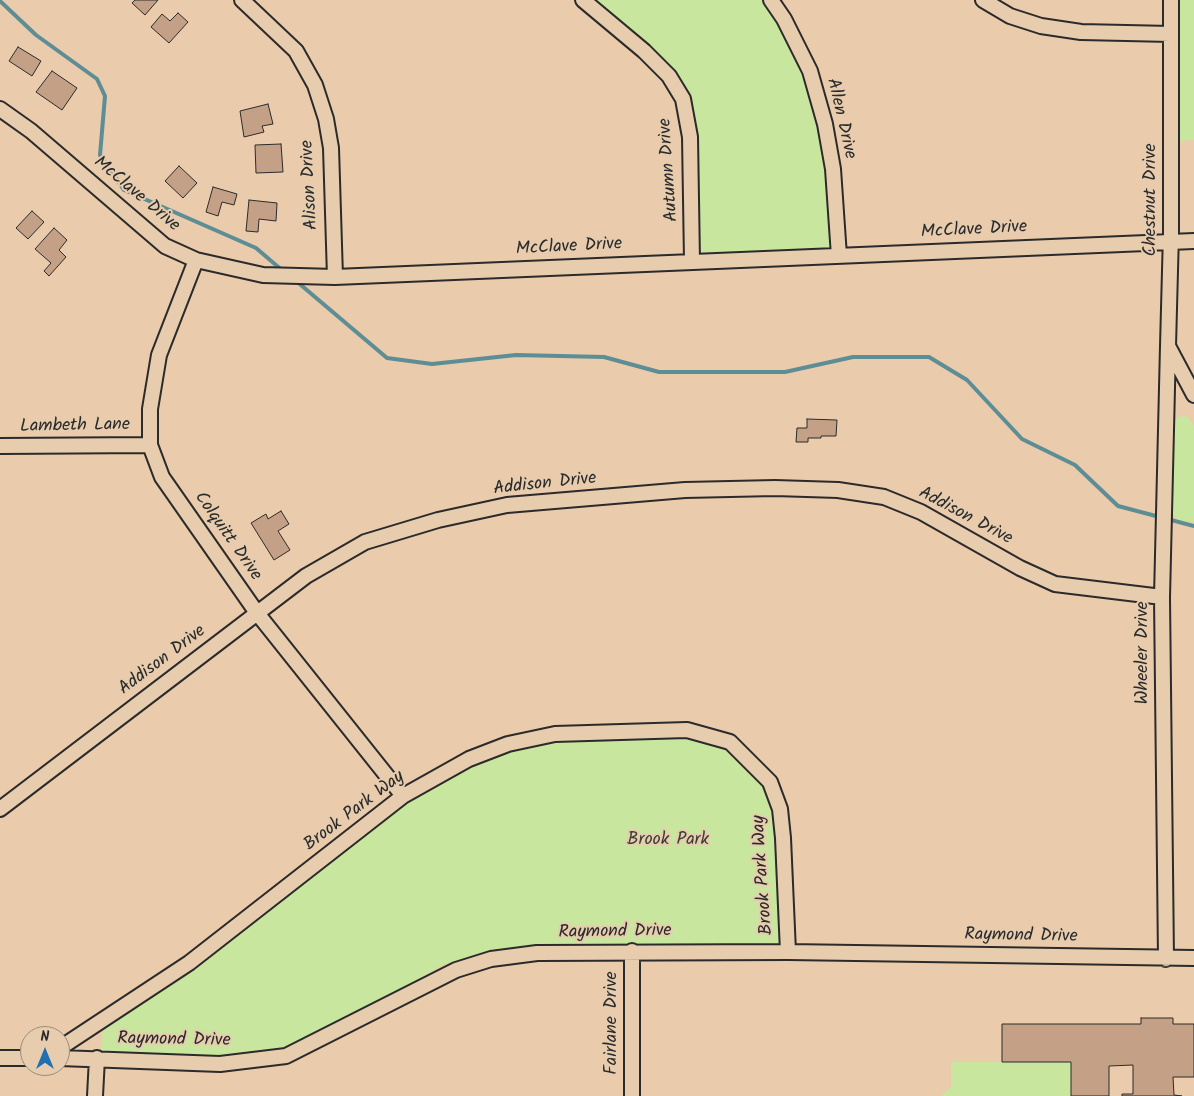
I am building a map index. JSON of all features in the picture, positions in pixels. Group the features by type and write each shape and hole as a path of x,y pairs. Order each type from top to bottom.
{"street":[{"name":"Alison Drive","path":"242,0 296,51 314,85 326,120 331,148 335,277"},
{"name":"Autumn Drive","path":"583,0 644,51 669,76 683,99 690,136 692,261"},
{"name":"Allen Drive","path":"771,0 784,19 810,71 825,124 833,169 839,256"},
{"path":"983,0 1010,16 1041,26 1081,32 1171,34"},
{"name":"Chestnut Drive","path":"1172,0 1171,241 1168,346 1194,395"},
{"name":"McClave Drive","path":"0,110 31,131 165,246 196,260 263,275 335,277 1194,241"},
{"name":"Colquitt Drive","path":"196,260 159,355 150,409 150,445 162,476 257,613 403,796"},
{"name":"Wheeler Drive","path":"1166,959 1162,597 1168,346"},
{"name":"Lambeth Lane","path":"0,446 150,445"},
{"name":"Addison Drive","path":"0,809 306,576 365,542 438,520 507,505 684,490 766,488 838,490 884,497 921,512 1020,568 1056,584 1162,597"},
{"name":"Brook Park Way","path":"70,1041 189,963 403,796 469,759 508,744 555,734 687,730 730,742 770,782 780,809 788,952"},
{"name":"Raymond Drive","path":"70,1058 220,1064 286,1056 456,970 491,959 537,953 632,951 788,952 1194,958"},
{"name":"Fairlane Drive","path":"632,951 632,1096"},
{"path":"0,1058 20,1058"},
{"path":"96,1096 97,1058"}],"green space":[{"path":"589,0 773,0 804,61 827,135 842,257 696,261 689,127 671,79"},
{"path":"1175,0 1194,0 1194,140 1179,141"},
{"path":"1182,416 1188,417 1194,426 1194,523 1178,520 1173,514 1173,427 1176,419"},
{"name":"Brook Park","path":"705,732 757,768 781,832 786,955 555,946 442,965 368,1011 295,1045 237,1059 100,1055 104,1022 349,840 475,755 555,734"},
{"path":"951,1062 1071,1062 1071,1096 941,1096 951,1087"}],"building":[{"path":"135,0 158,0 145,15 132,3"},
{"path":"178,13 188,22 169,43 151,27 162,14 170,21"},
{"path":"18,47 41,61 32,76 9,61"},
{"path":"52,71 77,88 62,110 36,92"},
{"path":"268,104 273,124 262,126 264,132 244,137 240,111"},
{"path":"281,144 283,172 256,173 255,145"},
{"path":"179,166 197,183 183,198 165,181"},
{"path":"213,187 237,194 234,205 222,202 218,216 206,212"},
{"path":"249,200 277,203 276,221 259,219 258,232 246,231"},
{"path":"32,211 44,222 28,239 16,228"},
{"path":"54,228 67,240 59,250 66,257 49,276 44,271 51,263 35,249"},
{"path":"807,419 837,420 836,436 821,436 821,438 808,438 808,442 796,442 797,428 807,428"},
{"path":"281,511 289,524 278,531 290,550 274,560 251,523 266,514 268,519"},
{"path":"1141,1018 1173,1018 1173,1024 1194,1024 1194,1077 1173,1077 1174,1095 1182,1096 1122,1096 1122,1094 1133,1094 1133,1065 1109,1066 1109,1096 1071,1096 1071,1062 1002,1062 1002,1024 1141,1024"}],"waterway":[{"path":"0,1 36,35 97,79 105,96 100,155 124,190 256,248 283,271"},
{"path":"295,280 387,358 432,364 516,355 604,357 659,372 785,372 853,357 929,357 967,380 1022,439 1075,465 1118,506 1194,526"}]}
